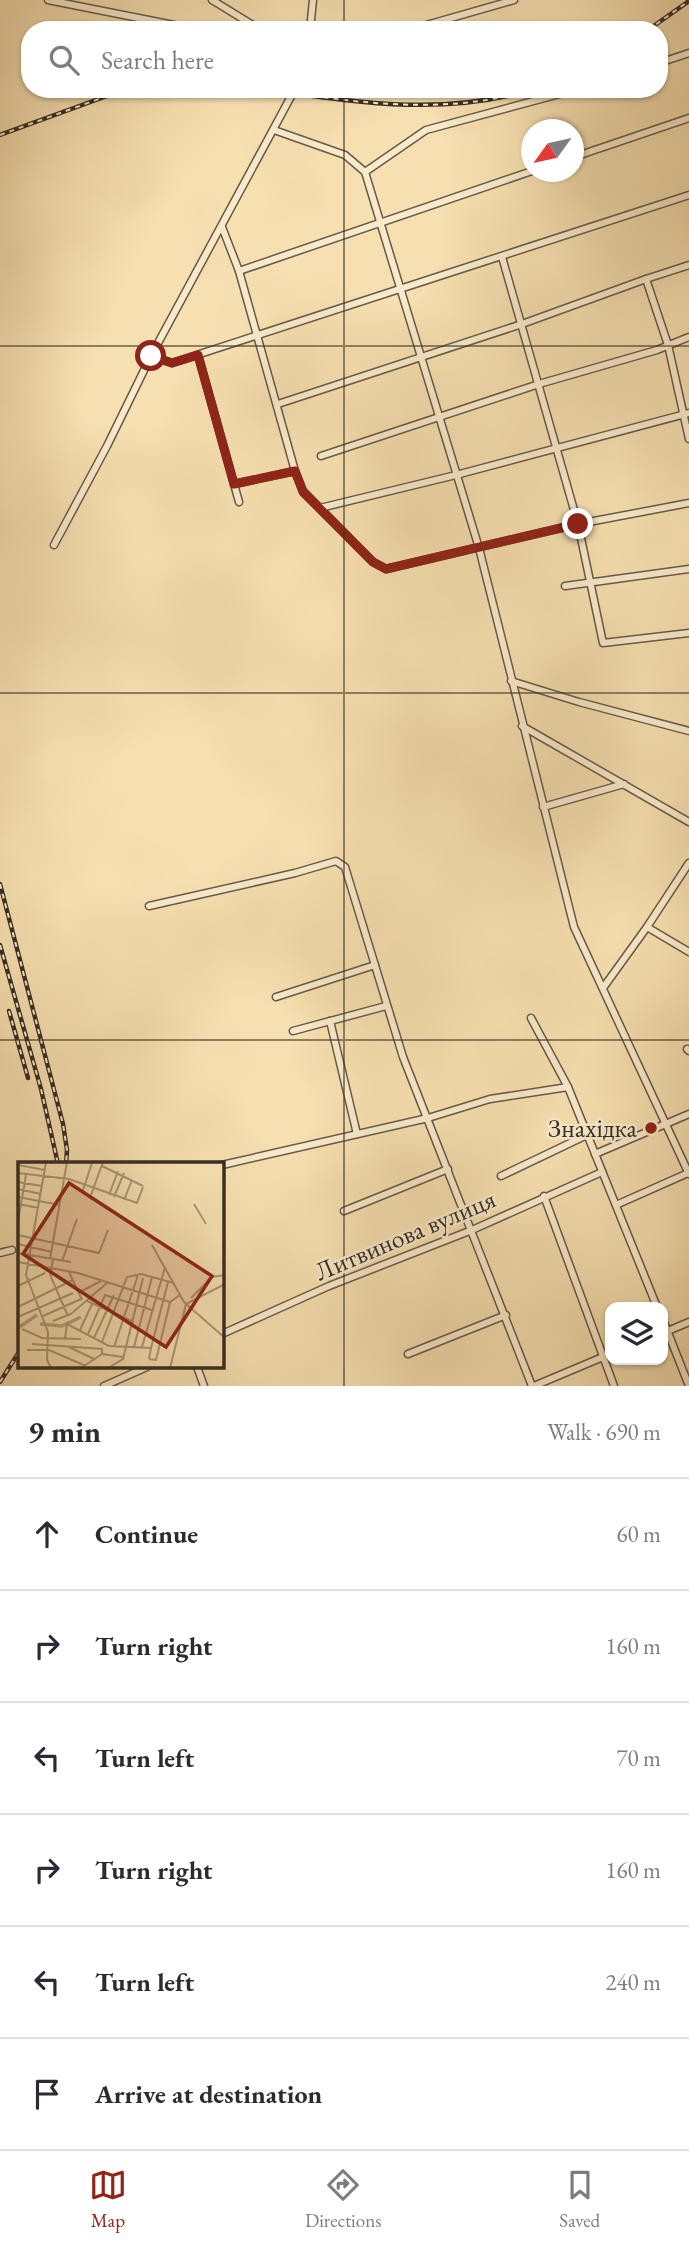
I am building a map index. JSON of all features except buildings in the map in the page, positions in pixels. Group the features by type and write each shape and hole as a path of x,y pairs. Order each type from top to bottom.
{"street":[{"path":"48,0 154,21"},
{"path":"212,0 246,21"},
{"path":"311,21 313,0"},
{"path":"440,21 514,0"},
{"path":"668,60 689,54"},
{"path":"54,545 151,356 290,98"},
{"path":"365,172 426,130 545,98"},
{"path":"584,153 689,118"},
{"path":"274,130 345,155 365,172 479,548 574,928 689,1174 615,1205"},
{"path":"239,271 521,174"},
{"path":"151,356 172,363 689,195"},
{"path":"222,227 239,271 303,492 373,562 386,569 578,524 689,503"},
{"path":"502,257 578,524 603,643 689,633"},
{"path":"278,404 523,324 646,278 689,265"},
{"path":"646,278 687,414 689,439"},
{"path":"321,456 689,337"},
{"path":"198,355 239,502"},
{"path":"320,508 687,414"},
{"path":"234,484 295,471"},
{"path":"565,586 689,569"},
{"path":"511,681 689,731"},
{"path":"522,726 689,822"},
{"path":"543,807 624,784"},
{"path":"149,906 336,861 345,867 403,1057 533,1386 605,1357"},
{"path":"603,988 648,927 689,863"},
{"path":"648,927 689,953"},
{"path":"276,996 375,965"},
{"path":"293,1031 386,1006"},
{"path":"531,1018 568,1087 655,1302"},
{"path":"330,1021 357,1134"},
{"path":"224,1165 428,1118 490,1099 568,1087"},
{"path":"595,1154 689,1114"},
{"path":"501,1176 587,1135"},
{"path":"344,1211 447,1169"},
{"name":"Литвинова вулиця","path":"224,1333 330,1286 472,1230 602,1172"},
{"path":"544,1196 605,1351"},
{"path":"0,1253 12,1250"},
{"path":"408,1354 506,1315"},
{"path":"668,1331 689,1322"},
{"path":"668,1339 689,1386"},
{"path":"609,1365 614,1386"},
{"path":"104,1386 146,1368"},
{"path":"197,1368 204,1386"}],"railway":[{"path":"661,21 689,1"},
{"path":"0,135 101,98"},
{"path":"332,98 432,105 500,98"},
{"path":"0,884 63,1124 66,1162"},
{"path":"0,945 41,1089 58,1162"},
{"path":"9,1011 28,1078"},
{"path":"0,1382 18,1354"}],"place":[{"name":"Знахідка","path":"651,1128"}],"route":[{"path":"151,356 172,363 198,355 234,484 295,471 303,492 373,562 386,569 578,524"}]}
